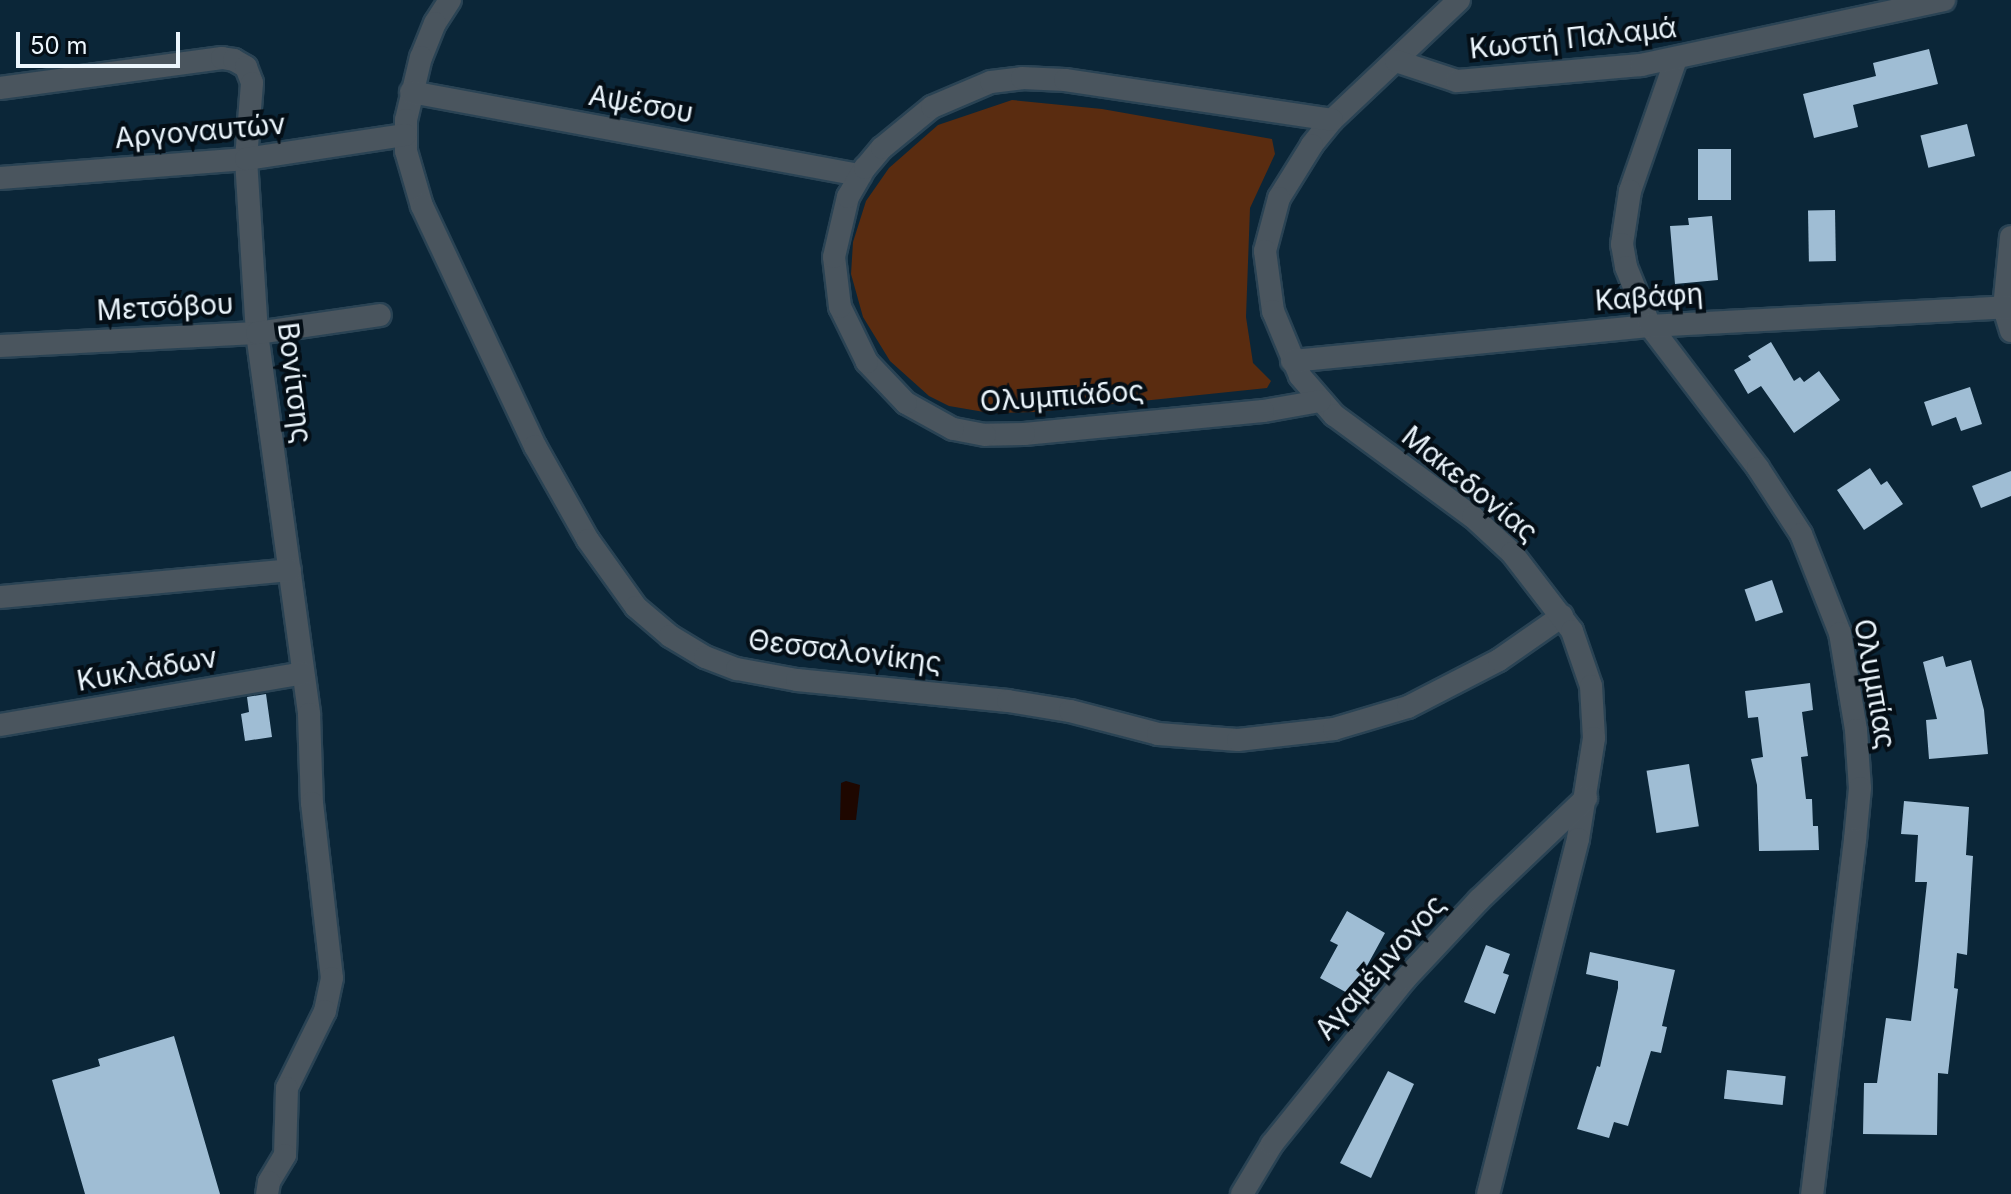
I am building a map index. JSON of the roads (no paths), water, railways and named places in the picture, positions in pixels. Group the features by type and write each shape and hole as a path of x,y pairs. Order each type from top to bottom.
{"street":[{"name":"Θεσσαλονίκης","path":"450,0 428,40 411,92 405,135 417,193 446,264 535,446 588,540 623,591 650,620 690,649 721,665 851,687 1008,701 1070,711 1158,734 1238,740 1334,729 1408,707 1499,660 1562,616"},
{"name":"Μακεδονίας","path":"1459,0 1332,120 1289,179 1268,233 1268,291 1292,361 1320,401 1363,438 1495,536 1534,578 1562,616 1580,648 1591,686 1594,738 1586,798 1488,1194"},
{"name":"Κωστή Παλαμά","path":"1396,61 1457,81 1676,59 1944,0"},
{"name":"Βονίτσης","path":"0,88 222,58 240,63 249,74 253,97 246,159 257,333 309,714 312,803 331,965 331,997 287,1088 285,1155 269,1182 267,1194"},
{"name":"Ολυμπίας","path":"1676,59 1636,167 1623,223 1626,267 1650,326 1758,468 1801,534 1840,633 1846,664 1860,788 1812,1194"},
{"name":"Ολυμπιάδος","path":"1320,401 1263,411 1015,435 972,434 937,423 906,403 879,377 856,343 840,307 834,273 836,241 848,197 860,175 893,136 932,107 973,89 1006,80 1065,80 1332,120"},
{"name":"Αψέσου","path":"411,92 860,175"},
{"name":"Αργοναυτών","path":"0,178 246,159 405,135"},
{"path":"2011,237 2008,308 2011,331"},
{"name":"Καβάφη","path":"1292,361 1650,326 2008,308"},
{"name":"Μετσόβου","path":"0,346 257,333 380,315"},
{"path":"0,597 290,570"},
{"name":"Κυκλάδων","path":"0,725 303,673"},
{"name":"Αγαμέμνονος","path":"1242,1194 1272,1144 1405,979 1479,900 1586,798"}]}
